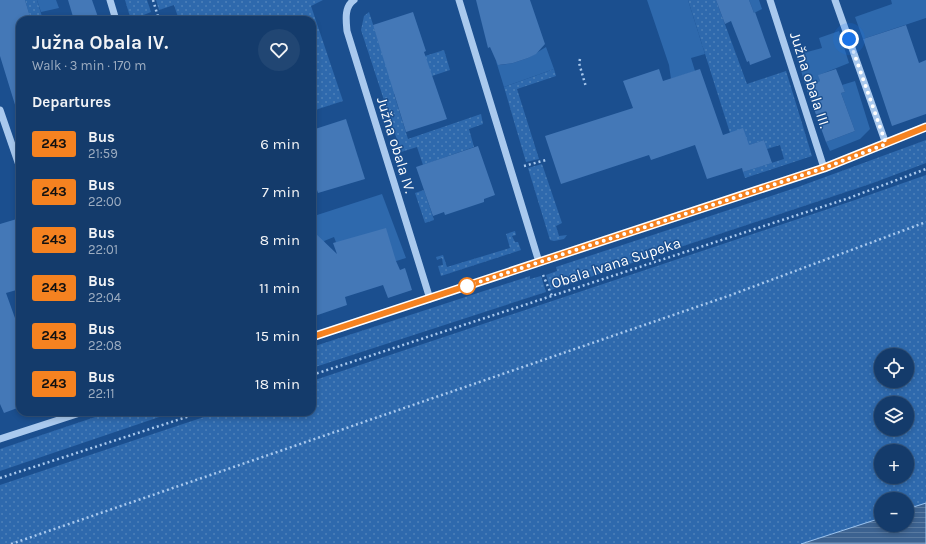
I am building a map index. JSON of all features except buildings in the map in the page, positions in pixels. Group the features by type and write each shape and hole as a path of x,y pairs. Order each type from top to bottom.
{"street":[{"path":"110,0 115,16"},
{"name":"Južna obala IV.","path":"354,0 349,3 347,11 347,31 430,298"},
{"path":"459,0 539,262"},
{"name":"Južna obala III.","path":"770,0 824,168"},
{"path":"835,0 886,144"},
{"path":"0,110 16,156"},
{"path":"316,336 824,168 926,128"},
{"path":"0,437 70,416"}],"path":[{"path":"153,0 158,16"},
{"path":"580,58 579,63 586,87"},
{"path":"524,166 546,160"},
{"name":"Obala Ivana Supeka","path":"316,374 849,198 926,168"},
{"path":"11,544 731,295 926,222"},
{"path":"547,273 543,275 552,296"},
{"path":"0,478 190,416"}],"shaded area":[{"path":"25,0 37,0 42,16 30,16"},
{"path":"37,0 56,0 59,8 41,12"},
{"path":"125,0 147,0 151,12 141,16 130,16"},
{"path":"156,0 323,0 311,6 314,16 178,16 174,5 159,10"},
{"path":"647,0 688,0 705,54 691,58 695,71 671,79 669,65"},
{"path":"688,0 716,0 747,84 786,71 812,156 745,178 743,172 784,159 780,145 767,149 764,140 741,148 730,133"},
{"path":"749,0 759,0 762,9 754,13"},
{"path":"891,0 926,0 926,18 863,39 855,17 892,4"},
{"path":"369,12 387,68 444,50 450,70 432,76 394,94 408,139 481,114 483,124 469,129 474,147 423,165 417,147 401,152 361,30 364,16"},
{"path":"316,21 343,101 316,110"},
{"path":"839,31 849,63 819,75 820,81 806,87 796,55 822,48 819,38"},
{"path":"546,47 554,69 504,87 496,61 500,65 513,63 528,58"},
{"path":"554,69 556,76 517,89 539,159 526,162 504,87"},
{"path":"855,81 870,129 860,139 830,151 826,142 855,131 841,93 845,92 842,85"},
{"path":"926,140 926,163 873,183 551,290 546,275 557,271 556,267 798,187"},
{"path":"542,164 562,223 556,226 559,236 567,235 564,239 554,241 550,240 528,168"},
{"path":"926,175 926,503 914,507 914,492 874,492 874,520 801,544 0,544 0,485 207,416 316,416 316,380"},
{"path":"424,190 434,220 425,223 415,193"},
{"path":"382,194 406,258 367,270 342,258 334,237 324,241 328,251 316,255 316,215"},
{"path":"515,231 516,235 512,236 515,242 518,242 521,250 441,276 438,266 443,265 442,258 437,260 436,257 443,255 447,267 510,248 506,234"},
{"path":"530,276 530,279 541,276 546,292 316,367 316,346"},
{"path":"98,416 162,416 0,471 0,449"},
{"path":"926,503 926,544 801,544 874,520 874,532 914,532 914,507"}],"bus line":[{"name":"243","path":"316,336 824,168 926,127"}],"route":[{"path":"467,286 824,168 886,144 849,39"}]}
